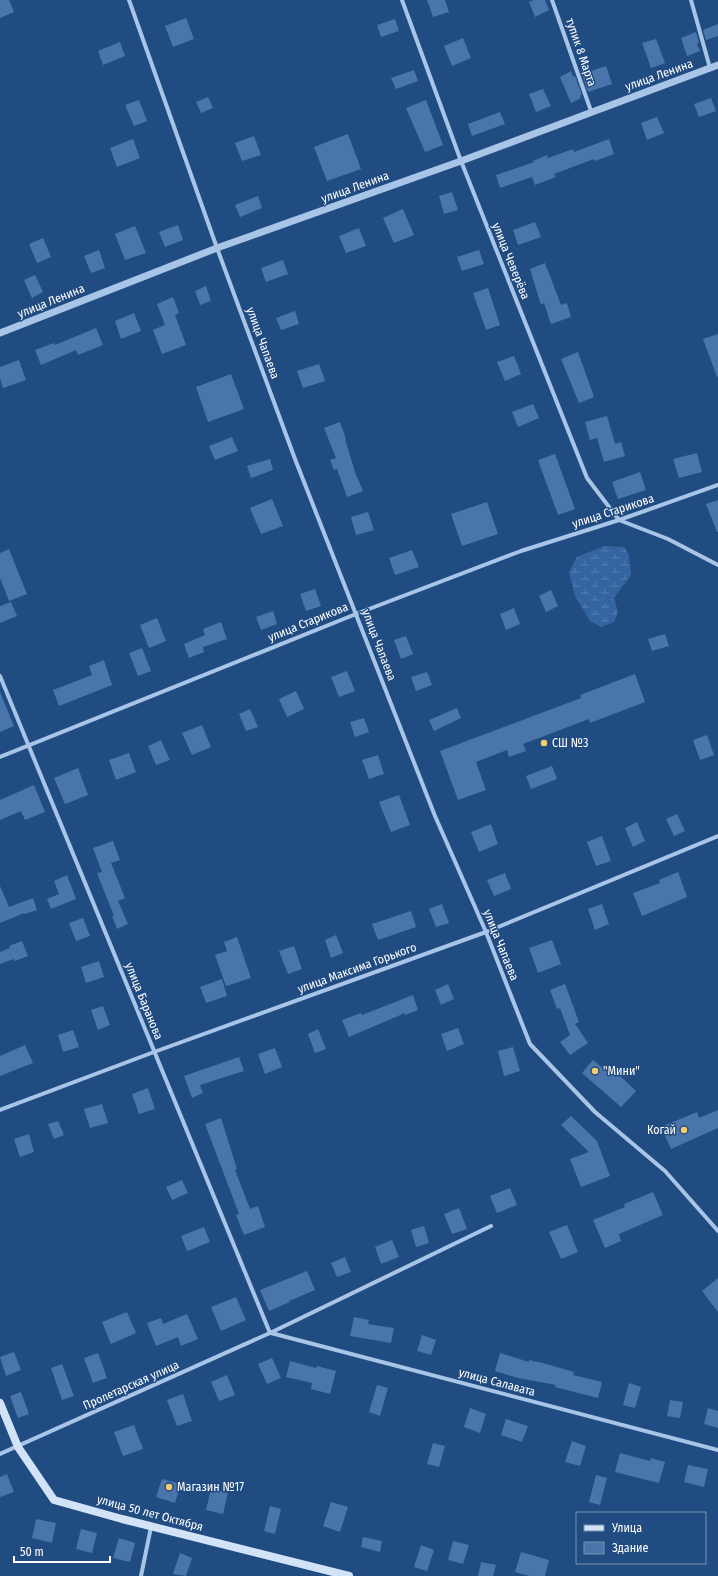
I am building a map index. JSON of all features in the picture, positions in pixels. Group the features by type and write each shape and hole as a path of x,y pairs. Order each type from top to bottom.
{"main road":[{"name":"улица 50 лет Октября","path":"0,1403 18,1446 54,1500 151,1527 349,1576"}],"street":[{"name":"улица Чапаева","path":"129,0 217,248 295,459 435,816 486,932 530,1044 595,1112 665,1170 718,1231"},
{"name":"улица Чеверёва","path":"402,0 461,161 587,478 619,520"},
{"name":"тупик 8 Марта","path":"552,0 591,111"},
{"path":"691,0 710,68"},
{"name":"улица Ленина","path":"0,333 217,248 461,161 591,111 718,65"},
{"name":"улица Старикова","path":"0,757 356,614 521,551 619,520 718,485"},
{"path":"619,520 668,539 718,565"},
{"name":"улица Баранова","path":"0,676 270,1333"},
{"name":"улица Максима Горького","path":"0,1110 154,1052 486,932 718,836"},
{"name":"Пролетарская улица","path":"0,1454 270,1333 491,1226"},
{"name":"улица Салавата","path":"270,1333 718,1450"},
{"path":"141,1576 151,1527"}],"green space":[{"path":"604,546 624,547 629,555 631,575 614,598 618,612 614,622 601,627 590,621 575,596 569,572 577,557"}],"building":[{"path":"0,0 9,0 14,12 0,18"},
{"path":"427,0 445,0 449,12 433,17"},
{"path":"534,0 545,0 549,10 535,17 529,2"},
{"path":"186,18 194,39 173,47 165,26"},
{"path":"395,19 399,31 381,37 377,25"},
{"path":"718,24 718,36 706,40 703,30"},
{"path":"696,32 699,43 697,44 700,51 687,56 681,38"},
{"path":"463,38 471,58 452,66 444,46"},
{"path":"656,39 665,63 651,68 642,43"},
{"path":"120,42 125,56 103,65 98,51"},
{"path":"606,66 612,84 588,92 582,74"},
{"path":"414,70 418,81 396,89 391,78"},
{"path":"571,71 573,77 575,76 582,95 580,95 581,98 571,103 560,77"},
{"path":"543,89 551,106 536,112 529,94"},
{"path":"208,97 213,108 201,113 196,102"},
{"path":"711,98 716,111 699,117 694,104"},
{"path":"139,100 147,121 134,126 125,105"},
{"path":"426,100 443,145 425,152 406,108"},
{"path":"500,112 505,124 472,136 468,124"},
{"path":"657,117 664,133 647,140 641,123"},
{"path":"348,134 361,169 327,181 314,147"},
{"path":"254,136 261,155 242,161 235,143"},
{"path":"133,139 140,158 117,167 110,148"},
{"path":"609,139 614,154 595,161 594,159 554,174 556,177 535,185 532,177 500,188 496,175 534,162 533,161 547,155 548,158 573,149 574,152"},
{"path":"452,192 458,210 444,214 439,196"},
{"path":"258,196 262,208 240,217 235,205"},
{"path":"403,209 414,235 394,243 383,218"},
{"path":"535,222 541,237 518,245 513,230"},
{"path":"178,225 183,240 165,247 159,232"},
{"path":"135,226 146,253 125,260 115,234"},
{"path":"359,228 366,246 346,253 339,236"},
{"path":"43,238 51,257 37,263 29,244"},
{"path":"99,250 105,268 91,273 84,256"},
{"path":"479,250 484,264 462,271 457,257"},
{"path":"283,260 288,274 266,282 261,268"},
{"path":"545,263 561,305 567,303 571,317 551,324 544,303 541,305 530,269"},
{"path":"35,275 43,292 32,298 24,280"},
{"path":"206,286 211,301 200,305 195,291"},
{"path":"488,288 500,325 486,330 473,293"},
{"path":"173,297 179,313 175,315 186,345 162,354 153,330 165,325 157,304"},
{"path":"295,311 299,324 281,330 276,318"},
{"path":"134,313 141,331 121,339 115,321"},
{"path":"96,328 103,345 78,355 76,350 41,365 35,350 54,343 55,345"},
{"path":"718,334 718,376 717,377 703,339"},
{"path":"578,352 594,397 579,403 561,359"},
{"path":"514,356 521,374 505,381 497,362"},
{"path":"19,360 26,380 3,388 0,378 0,367"},
{"path":"319,364 325,381 303,388 297,371"},
{"path":"231,374 244,409 208,422 196,387"},
{"path":"533,404 539,418 518,427 512,412"},
{"path":"607,416 615,444 621,442 625,456 604,462 597,438 590,440 585,422"},
{"path":"340,422 355,472 363,491 347,497 337,469 334,470 330,460 336,458 324,428"},
{"path":"232,437 238,451 215,460 209,446"},
{"path":"697,453 702,472 679,478 673,459"},
{"path":"555,454 575,509 558,515 538,460"},
{"path":"270,459 273,470 251,478 247,466"},
{"path":"640,472 646,490 618,499 612,482"},
{"path":"272,499 283,526 261,534 250,508"},
{"path":"718,500 718,532 717,532 706,504"},
{"path":"487,502 498,534 462,546 451,514"},
{"path":"368,512 374,530 356,535 351,517"},
{"path":"9,549 27,594 9,601 0,578 0,553"},
{"path":"412,550 419,567 395,575 389,558"},
{"path":"315,589 321,606 306,611 300,594"},
{"path":"551,590 558,606 546,612 539,596"},
{"path":"11,602 17,616 0,623 0,606"},
{"path":"514,608 520,624 506,630 500,614"},
{"path":"273,611 277,624 261,630 256,617"},
{"path":"157,618 166,641 149,648 140,625"},
{"path":"221,622 227,639 203,647 204,652 189,658 184,644 205,635 203,629"},
{"path":"665,634 669,646 652,651 648,639"},
{"path":"406,636 413,654 401,659 394,640"},
{"path":"142,648 151,671 138,676 129,653"},
{"path":"104,660 112,685 59,706 53,690 92,675 89,666"},
{"path":"347,671 355,691 339,697 331,677"},
{"path":"427,672 432,685 416,691 411,677"},
{"path":"635,674 645,702 590,723 589,719 523,744 526,751 509,757 507,750 476,762 486,790 458,800 440,751 581,698 580,695"},
{"path":"296,691 304,709 287,717 279,699"},
{"path":"0,692 14,726 0,732"},
{"path":"457,708 461,718 434,731 429,720"},
{"path":"250,709 258,727 246,731 239,714"},
{"path":"364,718 369,732 355,737 350,722"},
{"path":"202,725 211,747 192,755 182,733"},
{"path":"707,735 714,755 700,760 693,740"},
{"path":"161,740 170,760 156,765 148,746"},
{"path":"129,753 136,772 116,780 109,760"},
{"path":"378,755 384,774 369,779 362,760"},
{"path":"552,766 557,779 531,789 526,776"},
{"path":"78,768 88,795 65,804 54,778"},
{"path":"34,785 45,812 25,820 21,811 0,820 0,800"},
{"path":"399,795 410,825 391,832 379,802"},
{"path":"677,814 685,831 674,836 666,819"},
{"path":"637,822 645,841 633,847 625,828"},
{"path":"491,824 498,844 479,852 471,832"},
{"path":"602,836 611,861 596,866 587,842"},
{"path":"113,841 120,860 111,863 125,898 118,901 128,924 117,929 112,916 114,916 97,873 102,872 93,848"},
{"path":"678,872 687,897 642,916 633,893 660,883 659,880"},
{"path":"505,873 511,889 494,896 487,880"},
{"path":"67,875 76,899 51,909 47,899 59,894 54,881"},
{"path":"0,886 9,907 33,898 37,910 24,913 0,923"},
{"path":"442,904 449,923 436,927 429,909"},
{"path":"602,904 609,924 595,930 588,909"},
{"path":"411,911 416,927 378,940 372,924"},
{"path":"83,918 90,936 76,941 69,923"},
{"path":"336,935 343,953 331,958 325,940"},
{"path":"237,937 251,978 226,986 215,955 227,951 224,942"},
{"path":"552,940 561,964 538,973 529,948"},
{"path":"22,941 28,956 15,961 14,959 0,964 0,952 10,948 9,946"},
{"path":"294,946 302,969 288,974 279,951"},
{"path":"99,961 104,977 86,983 81,967"},
{"path":"222,979 227,996 206,1003 200,987"},
{"path":"448,984 454,999 441,1005 435,990"},
{"path":"565,984 579,1022 575,1024 588,1043 570,1055 560,1042 570,1035 560,1008 557,1009 550,990"},
{"path":"413,995 418,1010 405,1015 405,1013 349,1037 342,1020 361,1013 362,1015"},
{"path":"103,1006 110,1025 98,1030 91,1010"},
{"path":"458,1028 464,1044 447,1051 441,1034"},
{"path":"318,1029 326,1049 315,1053 308,1034"},
{"path":"73,1030 79,1047 63,1052 58,1035"},
{"path":"25,1045 33,1063 0,1076 0,1056"},
{"path":"513,1047 520,1071 504,1076 498,1051"},
{"path":"275,1048 282,1067 265,1074 258,1054"},
{"path":"239,1057 244,1071 200,1085 203,1093 192,1098 184,1076"},
{"path":"593,1060 611,1075 615,1071 636,1091 621,1107 582,1073"},
{"path":"148,1088 155,1109 139,1114 132,1094"},
{"path":"102,1104 108,1123 90,1128 84,1109"},
{"name":"Когай","path":"718,1110 718,1128 671,1149 661,1127 697,1112 699,1118"},
{"path":"571,1116 597,1141 610,1176 581,1187 570,1159 589,1152 561,1125"},
{"path":"221,1118 237,1169 235,1170 250,1209 258,1206 265,1227 244,1235 236,1215 239,1214 205,1124"},
{"path":"58,1121 64,1135 54,1139 48,1124"},
{"path":"29,1134 34,1152 20,1157 14,1139"},
{"path":"182,1180 188,1193 172,1200 166,1187"},
{"path":"510,1188 517,1205 497,1213 490,1196"},
{"path":"653,1192 663,1215 619,1234 621,1241 605,1248 593,1220 625,1207 624,1204"},
{"path":"459,1208 467,1229 452,1234 444,1214"},
{"path":"567,1225 578,1252 561,1259 549,1232"},
{"path":"424,1226 429,1243 416,1247 411,1230"},
{"path":"204,1227 210,1242 187,1251 181,1236"},
{"path":"392,1240 399,1257 381,1264 375,1247"},
{"path":"345,1257 351,1272 337,1277 331,1263"},
{"path":"307,1271 315,1290 269,1311 260,1290"},
{"path":"718,1278 718,1312 702,1291"},
{"path":"236,1297 246,1320 221,1331 211,1307"},
{"path":"127,1312 136,1333 111,1344 102,1322"},
{"path":"187,1314 198,1339 181,1346 178,1337 156,1346 147,1323 161,1318 163,1324"},
{"path":"354,1317 369,1320 368,1324 394,1328 391,1343 350,1336"},
{"path":"422,1335 436,1340 431,1355 417,1351"},
{"path":"14,1352 21,1370 6,1376 0,1357"},
{"path":"98,1353 107,1378 93,1383 84,1358"},
{"path":"500,1353 529,1362 529,1360 543,1363 574,1372 573,1375 602,1382 598,1398 555,1387 556,1385 518,1378 495,1371"},
{"path":"272,1358 281,1378 267,1384 258,1364"},
{"path":"290,1361 316,1368 317,1366 336,1371 330,1394 311,1389 312,1383 286,1377"},
{"path":"62,1364 74,1396 62,1400 51,1368"},
{"path":"227,1375 235,1395 219,1401 211,1382"},
{"path":"629,1383 641,1387 635,1408 623,1405"},
{"path":"377,1385 388,1388 380,1416 369,1412"},
{"path":"21,1392 29,1414 18,1418 10,1396"},
{"path":"183,1394 192,1421 177,1426 167,1400"},
{"path":"670,1400 683,1402 680,1418 667,1416"},
{"path":"470,1408 486,1414 480,1433 464,1427"},
{"path":"708,1408 718,1411 718,1428 704,1424"},
{"path":"506,1419 528,1426 522,1442 501,1435"},
{"path":"134,1425 143,1449 123,1456 114,1432"},
{"path":"572,1441 586,1446 580,1466 565,1462"},
{"path":"433,1443 445,1446 439,1467 427,1464"},
{"path":"620,1453 650,1461 651,1458 665,1462 659,1483 615,1472"},
{"path":"688,1465 708,1469 704,1487 684,1482"},
{"path":"7,1474 14,1492 0,1497 0,1477"},
{"path":"596,1475 607,1478 600,1505 589,1502"},
{"path":"162,1479 181,1484 175,1503 156,1497"},
{"path":"211,1489 228,1493 223,1514 206,1510"},
{"path":"331,1502 348,1507 340,1532 323,1526"},
{"path":"270,1506 281,1509 275,1534 264,1531"},
{"path":"36,1519 56,1523 52,1543 32,1538"},
{"path":"81,1529 97,1533 92,1553 76,1549"},
{"path":"363,1537 382,1541 380,1552 361,1547"},
{"path":"119,1538 135,1543 130,1562 113,1558"},
{"path":"453,1541 469,1545 463,1564 448,1560"},
{"path":"421,1545 434,1550 427,1571 414,1567"},
{"path":"521,1552 549,1560 545,1576 529,1576 515,1572"},
{"path":"180,1553 192,1558 186,1576 173,1574"},
{"path":"481,1562 496,1565 493,1576 478,1576"}],"place":[{"name":"СШ №3","path":"544,743"},
{"name":"\"Мини\"","path":"595,1071"},
{"name":"Когай","path":"684,1130"},
{"name":"Магазин №17","path":"169,1487"}]}
